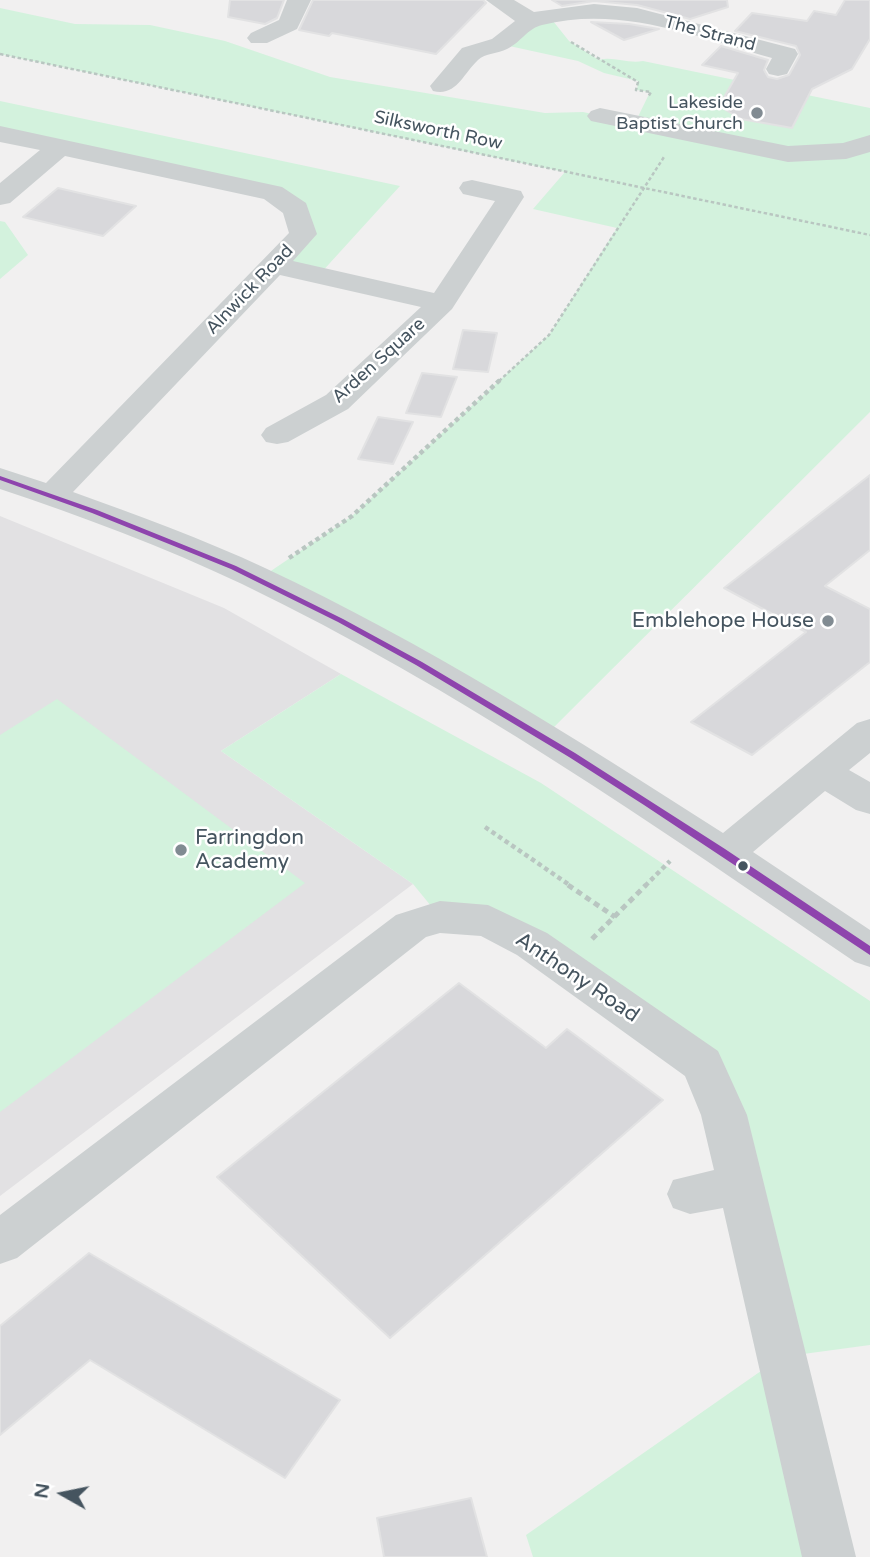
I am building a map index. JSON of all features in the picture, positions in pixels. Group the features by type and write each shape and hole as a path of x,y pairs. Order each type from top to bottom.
{"street":[{"path":"259,38 289,24 299,0"},
{"path":"498,0 540,18"},
{"name":"The Strand","path":"540,18 620,6 782,61 811,48"},
{"path":"442,86 471,53 500,44 540,18"},
{"path":"600,116 788,154 846,151 870,143"},
{"name":"Alnwick Road","path":"0,134 273,193 296,209 303,234 52,495"},
{"path":"0,197 60,147"},
{"name":"Arden Square","path":"277,435 337,402 442,303 511,197 472,188"},
{"name":"Arden Square","path":"274,265 442,303"},
{"path":"0,478 52,495 258,579 344,622 544,737 712,844 870,951"},
{"path":"712,844 823,772 870,732"},
{"path":"823,772 870,800"},
{"name":"Anthony Road","path":"0,1243 411,926 440,917 488,921 532,944 702,1064 724,1115 829,1557"},
{"path":"691,1194 739,1185"}],"path":[{"path":"540,18 569,41 638,82 636,89 651,92 635,123"},
{"name":"Silksworth Row","path":"0,54 870,235"},
{"path":"258,579 352,516 549,335 680,133"},
{"path":"485,827 615,916"},
{"path":"565,967 615,916 712,844"}],"shaded area":[{"name":"Farringdon Academy","path":"0,516 224,608 341,674 221,751 413,884 0,1196"}],"green space":[{"path":"0,8 75,24 150,25 225,41 330,77 545,113 583,112 635,123 650,92 637,90 638,81 604,73 578,61 500,44 549,16 569,41 599,60 643,61 870,108 870,412 544,737 259,579 352,516 549,335 617,228 533,209 565,172 0,54"},
{"path":"0,101 400,186 319,275 274,265 303,234 273,193 0,134"},
{"path":"0,221 5,222 28,255 0,279"},
{"path":"341,674 541,783 870,1001 870,1345 781,1357 702,1064 532,944 440,917 413,884 221,751"},
{"path":"57,699 305,883 0,1112 0,735"},
{"path":"781,1357 829,1557 533,1557 526,1535"}],"building":[{"path":"230,0 284,0 277,18 265,24 228,17"},
{"path":"313,0 483,0 486,3 436,54 332,33 329,36 299,30"},
{"path":"552,0 727,0 728,7 690,19 637,5 594,1 562,6"},
{"path":"845,0 870,0 870,39 852,69 812,89 792,128 741,119 719,106 738,73 702,65 721,46 768,60 764,70 768,77 777,79 789,75 800,55 796,46 735,31 752,13 807,21 814,11 836,15"},
{"path":"591,22 629,24 659,29 624,40"},
{"path":"58,188 136,206 103,236 23,217"},
{"path":"463,330 497,333 488,372 453,369"},
{"path":"422,373 457,377 441,417 406,413"},
{"path":"378,417 413,422 393,464 358,459"},
{"name":"Emblehope House","path":"870,475 870,550 825,586 870,609 870,662 752,755 691,722 806,632 724,588"},
{"path":"459,983 546,1048 567,1029 663,1100 390,1338 217,1177"},
{"path":"89,1253 340,1400 285,1478 90,1360 0,1435 0,1326"},
{"path":"471,1498 487,1557 384,1557 377,1518"}],"transit line":[{"path":"0,478 95,512 234,568 341,621 496,708 572,755 870,951"}],"place":[{"name":"Lakeside Baptist Church","path":"757,113"},
{"name":"Emblehope House","path":"828,621"},
{"name":"Farringdon Academy","path":"181,850"}]}
